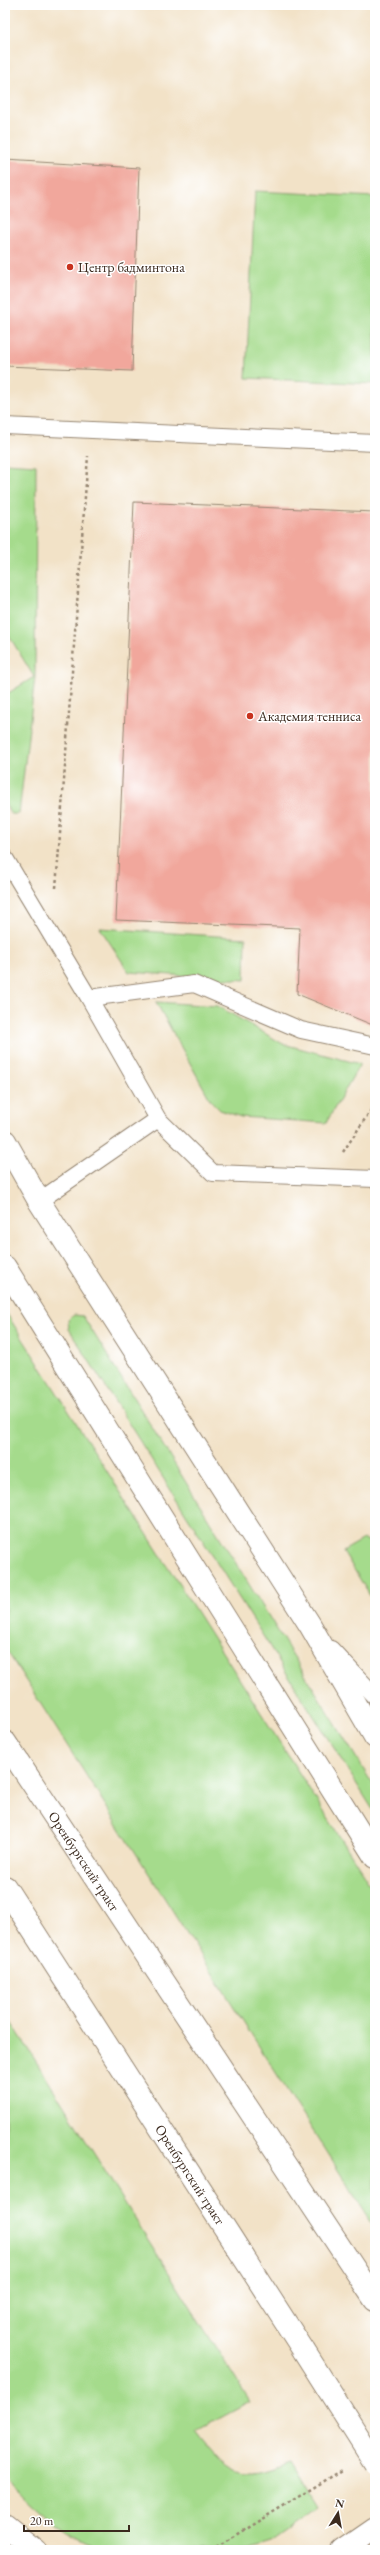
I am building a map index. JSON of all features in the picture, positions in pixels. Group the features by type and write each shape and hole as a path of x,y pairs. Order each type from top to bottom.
{"main road":[{"path":"5,1141 39,1201 310,1625 375,1737"},
{"path":"5,1267 375,1857"},
{"name":"Оренбургский тракт","path":"5,1742 375,2300"},
{"name":"Оренбургский тракт","path":"5,1887 375,2463"},
{"path":"5,2526 35,2550"},
{"path":"343,2550 375,2528"}],"lane":[{"path":"5,426 375,443"},
{"path":"5,858 90,998 158,1119 213,1173 375,1179"},
{"path":"90,998 194,984 301,1030 375,1046"},
{"path":"39,1201 158,1119"},
{"path":"310,1625 375,1696"}],"path":[{"path":"56,890 90,430"},
{"path":"325,1177 375,1104"},
{"path":"211,2550 349,2466"}],"green space":[{"path":"255,191 375,197 375,384 246,378"},
{"path":"5,463 36,465 35,677 19,814 11,814 5,804 5,695 34,677 5,629"},
{"path":"100,928 246,938 245,980 129,972"},
{"path":"156,1002 218,1006 283,1044 360,1064 326,1123 241,1117 220,1110 211,1101"},
{"path":"5,1311 375,1892 375,2228 5,1648"},
{"path":"74,1315 83,1316 375,1788 375,1813 69,1329 68,1320"},
{"path":"364,1539 375,1544 375,1604 343,1551"},
{"path":"5,2012 250,2402 196,2431 217,2456 226,2464 235,2469 246,2471 257,2470 271,2467 288,2460 318,2510 271,2543 248,2550 110,2550 95,2546 66,2531 40,2511 5,2478"}],"building":[{"name":"Центр бадминтона","path":"5,160 139,168 132,371 5,366"},
{"name":"Академия тенниса","path":"134,502 375,512 375,1026 297,994 300,928 116,920"}],"place":[{"name":"Центр бадминтона","path":"70,267"},
{"name":"Академия тенниса","path":"250,716"}]}
